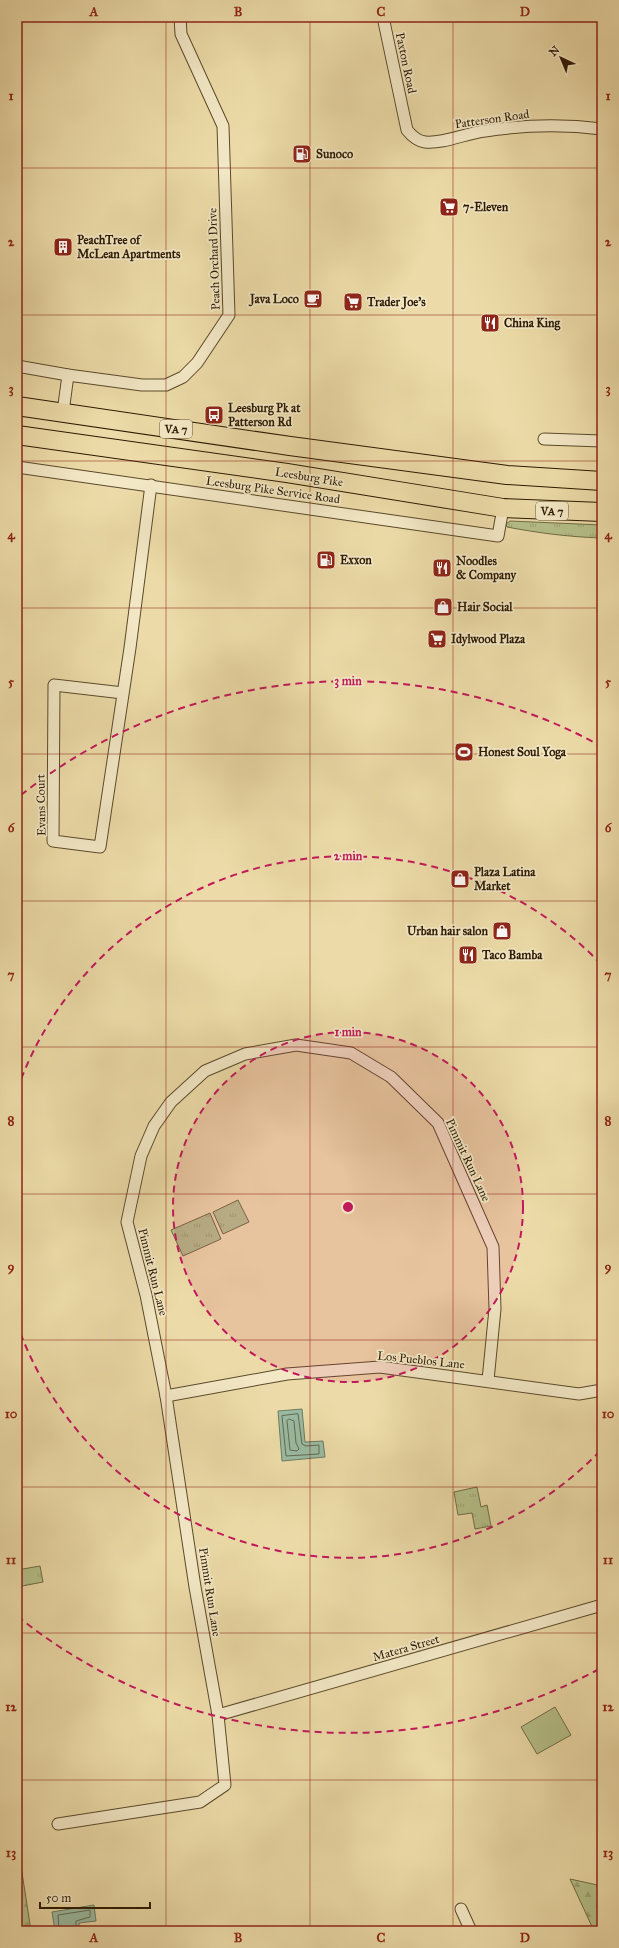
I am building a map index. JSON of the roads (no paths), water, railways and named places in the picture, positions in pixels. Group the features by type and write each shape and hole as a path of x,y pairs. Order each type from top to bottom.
{"main road":[{"name":"VA 7","path":"17,406 290,446 507,475 602,481"},
{"name":"Leesburg Pike","path":"17,435 279,472 503,508 602,512"}],"street":[{"name":"Peach Orchard Drive","path":"17,366 68,375 142,385 166,385 183,377 197,363 229,315 223,126 180,34 180,17"},
{"name":"Paxton Road","path":"383,17 404,114"},
{"name":"Patterson Road","path":"404,114 407,130 418,140 424,142 436,142 501,128 539,125 575,126 602,129"},
{"path":"63,412 68,375"},
{"path":"544,439 602,441"},
{"name":"Leesburg Pike Service Road","path":"17,467 151,485 498,536 503,508"},
{"name":"Evans Court","path":"123,693 54,685 53,841 100,846 123,693 144,547 151,485"},
{"name":"Pimmit Run Lane","path":"58,1824 200,1802 225,1785 218,1715 195,1586 166,1396 146,1294 127,1222 142,1156 154,1126 171,1102 205,1071 245,1054 296,1045 351,1053 391,1077 438,1123 493,1247 495,1309 488,1380"},
{"name":"Los Pueblos Lane","path":"166,1396 287,1374 380,1367 488,1380 579,1394 602,1390"},
{"name":"Matera Street","path":"218,1715 602,1605"},
{"path":"461,1909 471,1931"}],"water":[{"path":"302,1409 305,1442 323,1441 325,1457 282,1461 278,1411"},
{"path":"94,1905 96,1921 79,1923 80,1931 55,1931 52,1912"}],"place":[{"name":"Sunoco","path":"302,154"},
{"name":"7-Eleven","path":"449,207"},
{"name":"PeachTree of McLean Apartments","path":"63,247"},
{"name":"Java Loco","path":"313,299"},
{"name":"Trader Joe's","path":"353,302"},
{"name":"China King","path":"490,323"},
{"name":"Leesburg Pk at Patterson Rd","path":"214,415"},
{"name":"Exxon","path":"326,560"},
{"name":"Noodles & Company","path":"442,568"},
{"name":"Hair Social","path":"443,607"},
{"name":"Idylwood Plaza","path":"437,639"},
{"name":"Honest Soul Yoga","path":"464,752"},
{"name":"Plaza Latina Market","path":"460,879"},
{"name":"Urban hair salon","path":"502,931"},
{"name":"Taco Bamba","path":"468,955"}]}
